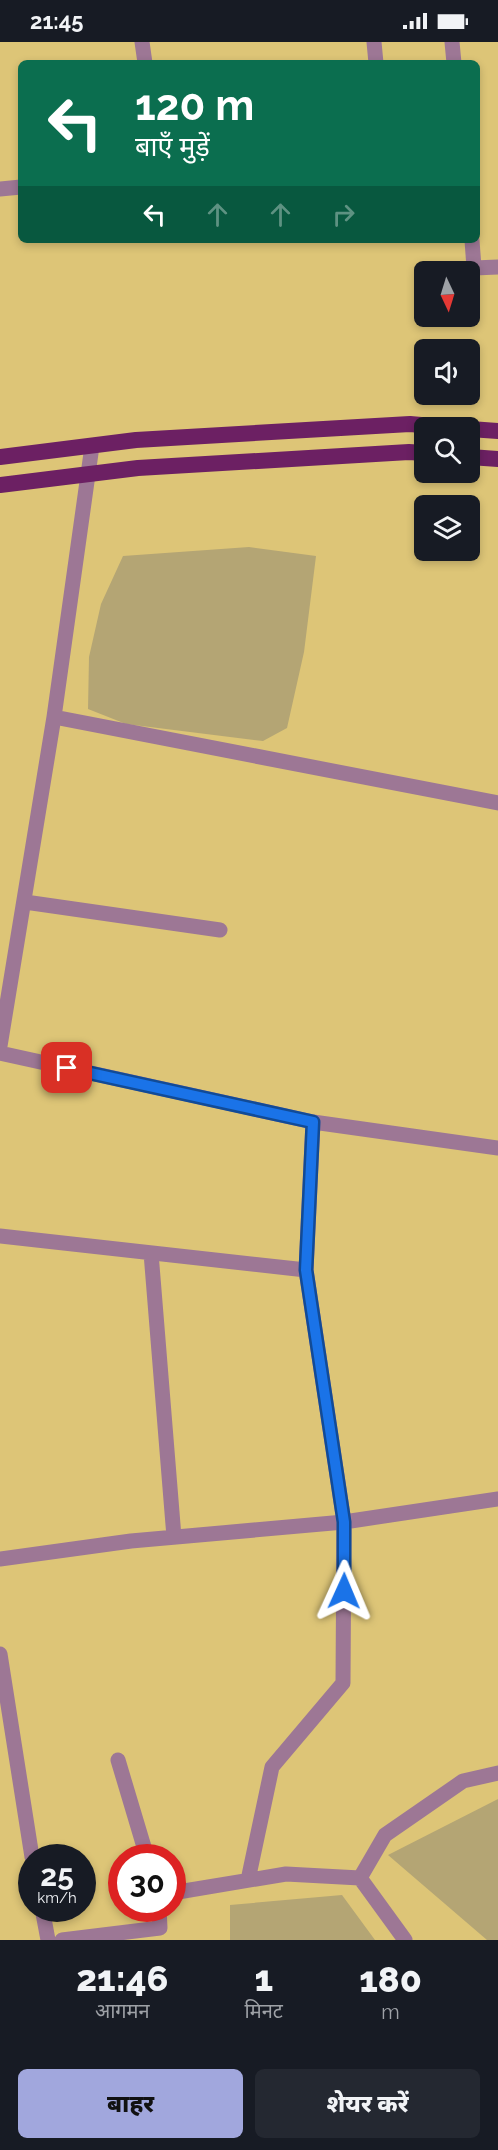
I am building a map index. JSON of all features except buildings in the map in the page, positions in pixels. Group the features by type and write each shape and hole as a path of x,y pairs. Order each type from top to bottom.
{"highway":[{"path":"0,457 136,440 414,424"},
{"path":"480,430 498,431"},
{"path":"0,485 150,468 414,452"},
{"path":"480,458 498,459"}],"street":[{"path":"142,42 145,60"},
{"path":"374,42 376,60"},
{"path":"452,42 454,60"},
{"path":"0,189 18,187"},
{"path":"472,243 474,268 498,267"},
{"path":"0,1046 3,1012 25,902 54,717 92,446"},
{"path":"54,717 498,803"},
{"path":"25,902 220,930"},
{"path":"0,1053 313,1122 498,1148"},
{"path":"248,1880 272,1767 343,1683 344,1522 306,1270 313,1122"},
{"path":"0,1236 306,1270"},
{"path":"151,1253 174,1537"},
{"path":"0,1559 174,1537 344,1522 498,1499"},
{"path":"0,1654 30,1844"},
{"path":"118,1760 143,1844"},
{"path":"360,1878 385,1834 464,1780 498,1773"},
{"path":"186,1891 286,1874 360,1878"},
{"path":"360,1878 405,1940"},
{"path":"45,1922 48,1940"},
{"path":"62,1940 161,1934"}],"shaded area":[{"path":"249,547 316,556 304,652 287,728 263,741 126,724 88,709 89,657 101,604 123,556"},
{"path":"498,1799 498,1940 487,1940 388,1855"},
{"path":"342,1895 375,1940 230,1940 230,1905"}],"route":[{"path":"67,1068 313,1122 306,1270 344,1522 344,1591"}]}
